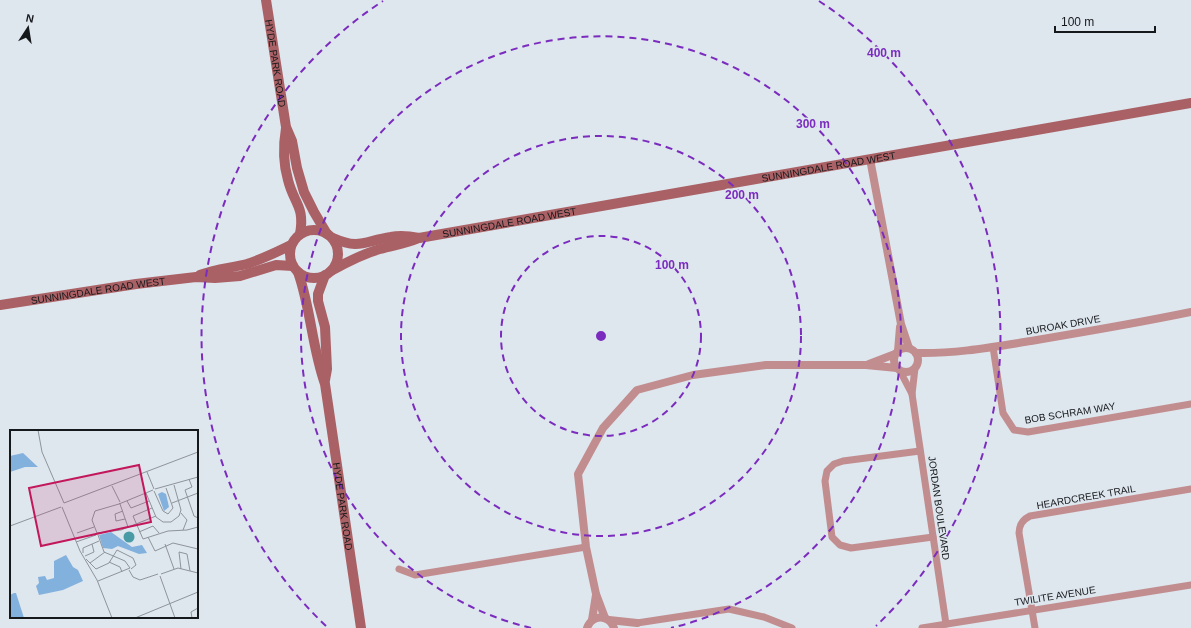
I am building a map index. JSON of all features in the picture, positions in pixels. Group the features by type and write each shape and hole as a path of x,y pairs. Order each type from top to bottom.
{"main road":[{"name":"HYDE PARK ROAD","path":"266,0 286,127 292,141 297,168 304,192 314,212 330,236"},
{"name":"SUNNINGDALE ROAD WEST","path":"328,273 350,260 368,253 407,243 419,238 1191,103"},
{"name":"HYDE PARK ROAD","path":"286,127 284,141 285,170 288,182 302,217 300,234"},
{"path":"313,230 321,230 330,236 336,245 338,252 335,265 328,273 311,278 304,276 296,269 290,260 291,245 294,239 306,231 313,230"},
{"name":"SUNNINGDALE ROAD WEST","path":"330,236 344,243 354,245 392,236 419,238"},
{"name":"SUNNINGDALE ROAD WEST","path":"196,277 214,270 249,263 291,245"},
{"name":"SUNNINGDALE ROAD WEST","path":"0,305 136,284 196,277 229,277 246,274 276,265 296,269"},
{"name":"HYDE PARK ROAD","path":"296,269 306,295 318,366 325,384 361,628"},
{"name":"HYDE PARK ROAD","path":"325,384 327,369 325,327 318,301 318,294 328,273"}],"street":[{"path":"614,628 612,623 607,619 596,594 586,547 578,474 603,428 637,390 693,375 766,365 866,365 899,369 908,372 916,365 918,356 913,350 901,324 870,159"},
{"name":"BUROAK DRIVE","path":"913,350 938,353 993,347 1074,334 1191,312"},
{"path":"899,369 894,362 901,324"},
{"name":"BOB SCHRAM WAY","path":"993,347 1003,413 1014,430 1028,432 1191,404"},
{"path":"866,365 905,348 913,350"},
{"name":"BUROAK DRIVE","path":"916,365 938,353"},
{"name":"JORDAN BOULEVARD","path":"916,365 912,394 946,624"},
{"name":"JORDAN BOULEVARD","path":"899,369 912,394"},
{"path":"920,451 843,461 834,464 827,471 825,481 832,537 840,545 851,548 933,538"},
{"name":"HEARDCREEK TRAIL","path":"1035,628 1019,533 1019,527 1025,518 1191,489"},
{"path":"398,569 415,575 586,547"},
{"name":"TWILITE AVENUE","path":"922,628 1191,585"},
{"path":"590,624 596,594"},
{"path":"582,628 590,624 596,618 638,623 729,609 764,617 792,628"},
{"path":"628,628 638,623"}]}
